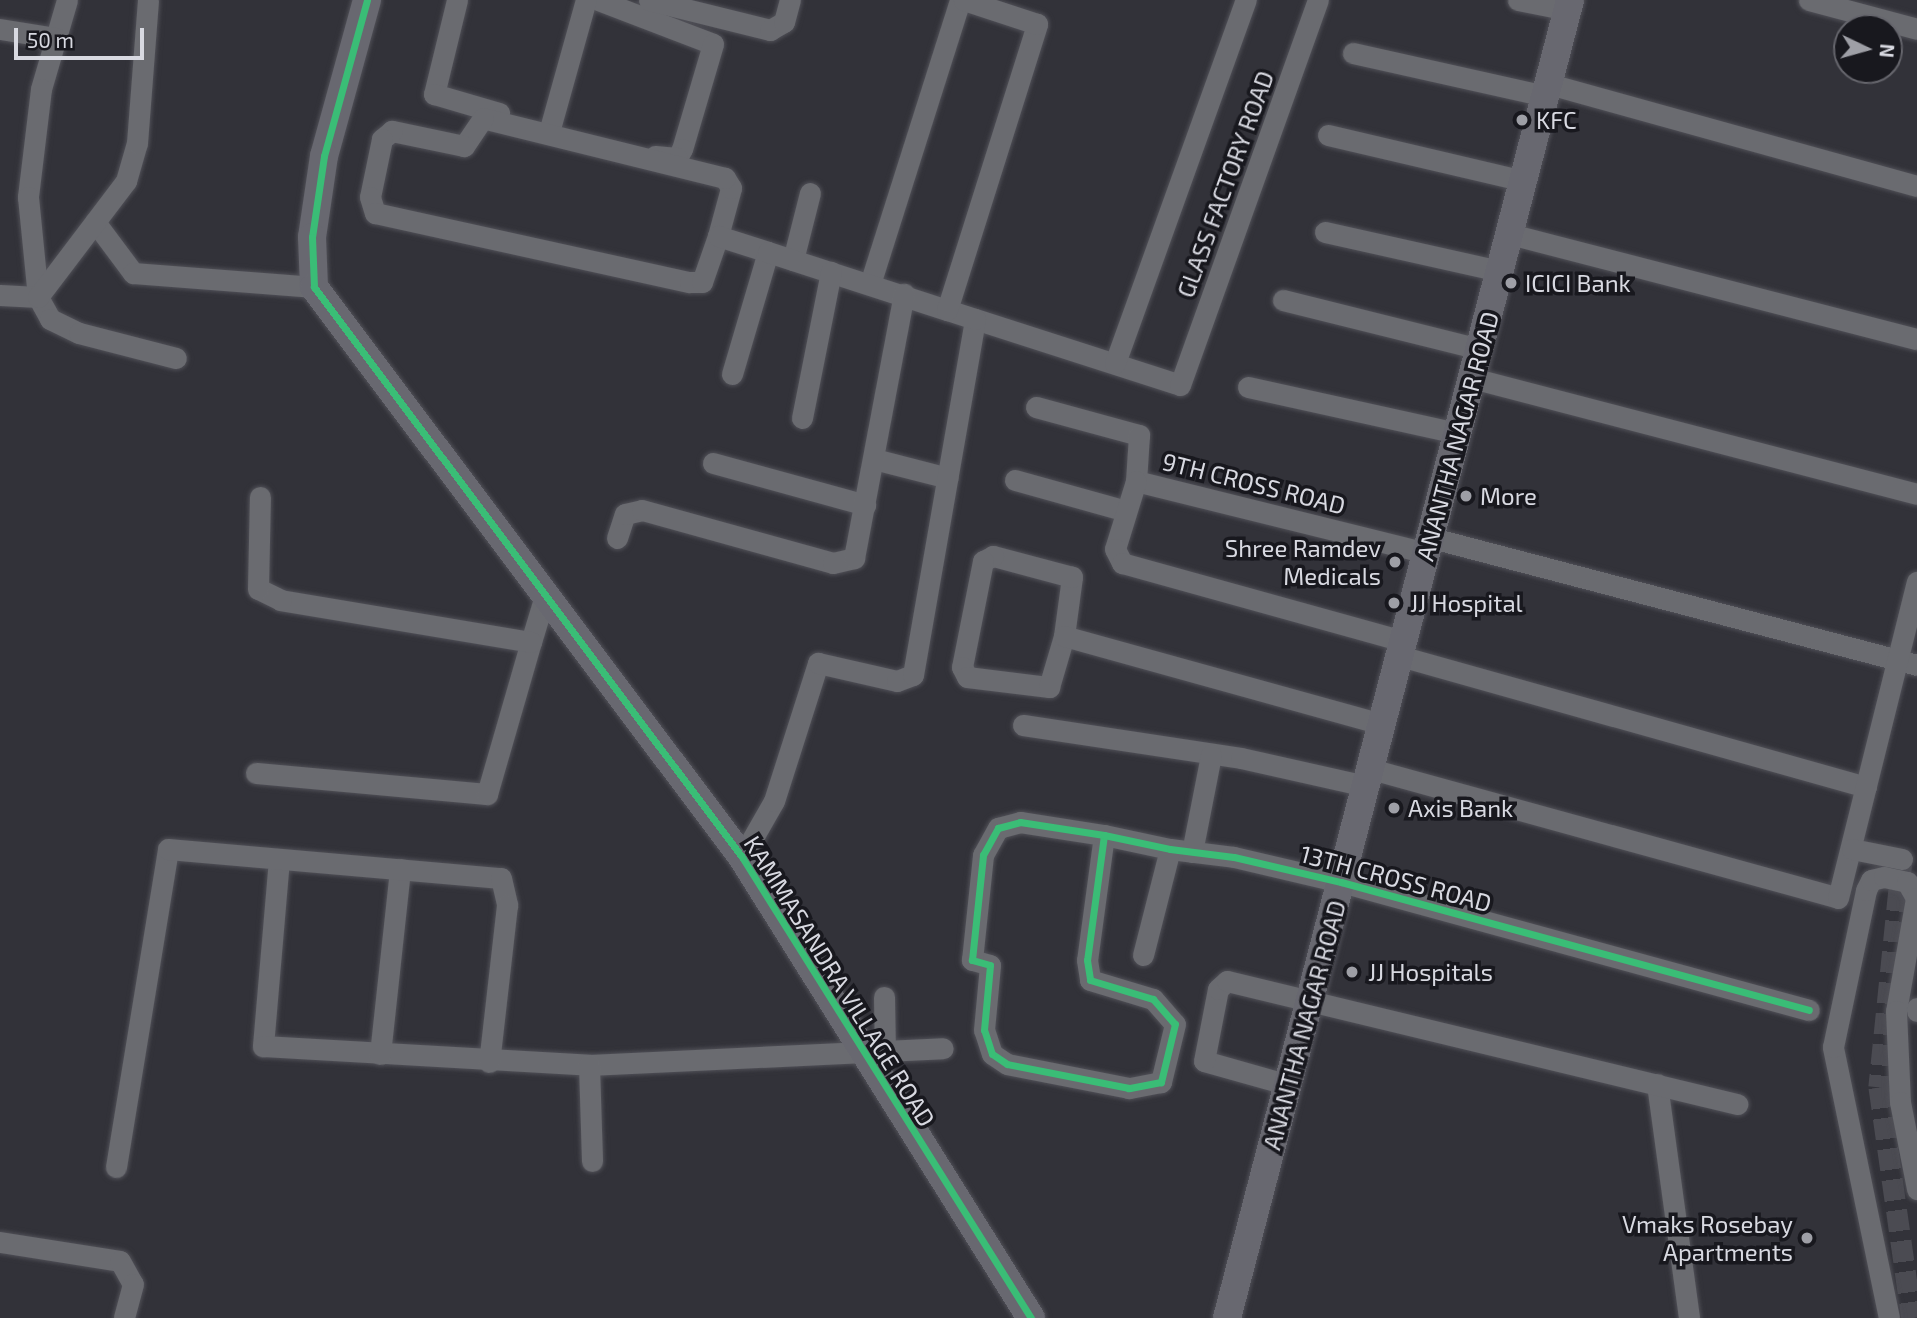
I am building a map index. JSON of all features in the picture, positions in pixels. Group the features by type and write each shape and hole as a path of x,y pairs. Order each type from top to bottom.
{"street":[{"path":"67,0 41,89 28,197 38,297 50,319 79,333 176,358"},
{"path":"38,297 126,181 137,143 148,0"},
{"path":"95,222 133,273 314,287 312,237 324,156 366,0"},
{"path":"457,0 434,94 665,159 682,149 713,44 598,0"},
{"path":"551,125 586,0"},
{"path":"649,0 771,30 784,22 790,0"},
{"path":"870,284 962,0 1037,24 947,310"},
{"name":"GLASS FACTORY ROAD","path":"1246,0 1115,363 1180,385 1318,0"},
{"path":"1518,0 1569,5"},
{"path":"1809,0 1917,29"},
{"name":"ANANTHA NAGAR ROAD","path":"1227,1318 1569,5"},
{"path":"0,29 56,38"},
{"path":"1353,53 1547,90 1917,186"},
{"path":"483,118 725,178 731,188 718,236 706,275 690,282 375,213 370,205 382,139 393,131 464,146 483,118"},
{"path":"1328,135 1524,181"},
{"path":"793,260 810,193"},
{"path":"1325,232 1500,271"},
{"path":"1510,234 1917,339"},
{"path":"718,236 1115,363"},
{"path":"732,374 768,252"},
{"path":"802,418 831,272"},
{"name":"KAMMASANDRA VILLAGE ROAD","path":"314,287 544,599 742,857 873,1053 1031,1318"},
{"path":"0,295 38,297"},
{"path":"617,538 625,514 642,510 844,562 858,548 904,295"},
{"path":"1283,300 1480,349"},
{"path":"742,857 774,801 818,663 897,681 913,675 975,319"},
{"path":"1472,378 1917,494"},
{"path":"1248,387 1458,433"},
{"name":"9TH CROSS ROAD","path":"1036,407 1139,435 1136,481 1430,545 1907,662"},
{"path":"874,459 948,478"},
{"path":"713,463 865,505"},
{"path":"1015,480 1126,511"},
{"path":"1136,481 1115,549 1122,564 1866,787"},
{"path":"260,496 258,589 281,600 531,642"},
{"path":"993,556 1072,577 1064,636 1049,687 963,674 983,561 993,556"},
{"path":"1023,725 1369,778 1838,898 1866,787 1907,662 1917,582"},
{"path":"256,773 487,794 544,599"},
{"path":"1064,636 1382,724"},
{"path":"1192,852 1211,755"},
{"name":"13TH CROSS ROAD","path":"1104,835 1087,960 1090,980 1153,999 1175,1024 1161,1082 1129,1088 1007,1064 992,1054 985,1030 990,965 972,960 984,855 998,828 1020,822 1104,835 1341,882 1809,1010"},
{"path":"116,1167 168,849 501,878 507,905 489,1062"},
{"path":"1143,956 1170,849"},
{"path":"1852,849 1902,859"},
{"path":"279,859 263,1046 489,1062 589,1065 943,1048"},
{"path":"380,1054 400,869"},
{"path":"1889,1318 1833,1047 1871,880 1915,887 1910,976 1896,1011 1900,1102 1917,1189"},
{"path":"1289,1085 1204,1061 1218,989 1237,979 1737,1104"},
{"path":"873,1053 884,997"},
{"path":"589,1065 592,1161"},
{"path":"1657,1084 1689,1318"},
{"path":"0,1242 120,1261 132,1283 124,1318"}],"tunnel":[{"path":"1902,859 1879,1087 1912,1318"}],"cycle path":[{"path":"367,0 324,156 312,237 314,287 742,857 1031,1318"},
{"path":"1104,835 1087,960 1090,980 1153,999 1175,1024 1161,1082 1129,1088 1007,1064 992,1054 984,1030 990,965 972,960 983,855 998,828 1020,822 1104,835 1170,849 1234,857 1341,882 1809,1010"}],"place":[{"name":"KFC","path":"1522,120"},
{"name":"ICICI Bank","path":"1511,283"},
{"name":"More","path":"1466,496"},
{"name":"Shree Ramdev Medicals","path":"1395,562"},
{"name":"JJ Hospital","path":"1394,603"},
{"name":"Axis Bank","path":"1394,808"},
{"name":"JJ Hospitals","path":"1352,972"},
{"name":"Vmaks Rosebay Apartments","path":"1807,1238"}]}
